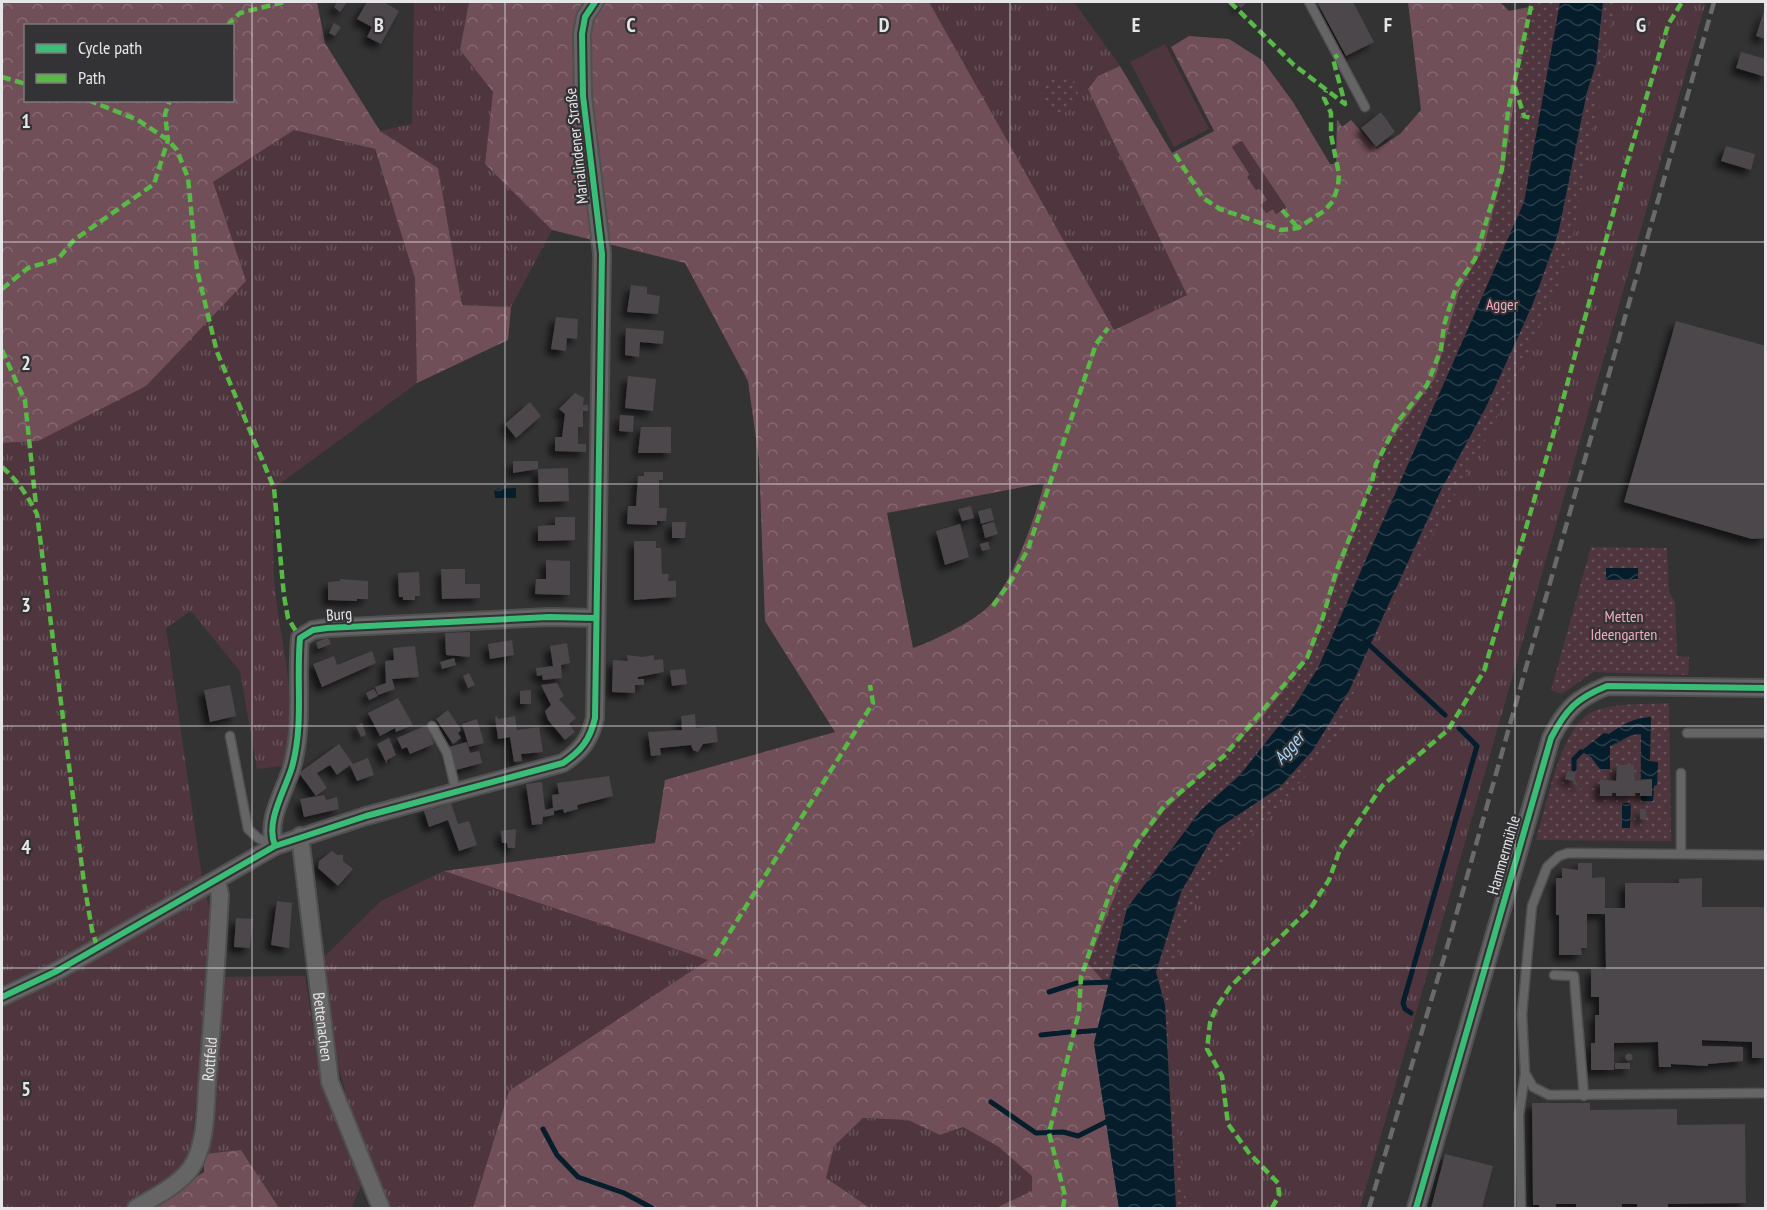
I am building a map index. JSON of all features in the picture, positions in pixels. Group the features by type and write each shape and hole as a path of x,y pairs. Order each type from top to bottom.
{"street":[{"name":"Marialindener Straße","path":"595,2 585,17 582,34 583,96 602,254 595,618"},
{"name":"Burg","path":"275,846 271,837 272,826 293,765 300,723 298,654 300,638 305,633 327,628 432,622 549,617 595,618"},
{"path":"2,996 57,971 275,846 300,836 456,791 563,763 578,753 587,742 595,718 595,618"},
{"name":"Hammermühle","path":"1416,1209 1551,738 1563,715 1585,695 1607,686 1766,688"},
{"name":"Bettenachen","path":"300,836 330,1082 381,1209"},
{"name":"Rottfeld","path":"136,1209 183,1178 192,1166 199,1150 204,1119 216,981 220,895 217,881"}],"lane":[{"path":"1309,2 1365,107"},
{"path":"432,726 447,753 456,791"},
{"path":"1687,733 1766,733"},
{"path":"230,736 248,829 258,838 275,846"},
{"path":"1681,773 1681,854"},
{"path":"1521,1209 1519,1115 1525,1073 1522,1014 1526,953 1532,906 1547,867 1559,856 1568,853 1766,855"},
{"path":"1554,975 1574,976 1584,1096"},
{"path":"1525,1073 1533,1087 1549,1095 1766,1093"}],"green space":[{"path":"2,2 317,2 325,43 380,131 438,168 462,305 511,307 508,340 417,383 415,278 375,149 294,130 213,182 246,281 146,386 38,441 2,443"},
{"path":"414,2 469,2 460,50 493,92 485,164 552,230 511,307 462,305 438,168 380,131 412,124"},
{"path":"469,2 929,2 1114,330 1187,295 1088,89 1098,76 1120,66 1172,153 1214,131 1171,47 1189,36 1229,39 1262,60 1293,102 1330,164 1336,164 1337,119 1342,127 1351,120 1377,149 1400,134 1421,110 1408,2 1500,2 1509,11 1554,2 1524,202 1318,668 1094,1043 1119,1208 996,1208 1032,1191 1032,1176 999,1147 963,1127 940,1135 908,1120 863,1118 834,1146 826,1178 870,1208 473,1208 509,1091 708,960 444,871 655,843 665,780 835,732 765,621 759,460 748,381 685,263 552,230 485,164 493,92 460,50","holes":["1241,141 1286,207 1276,214 1273,209 1266,213 1268,200 1259,188 1256,190 1248,177 1250,175 1232,147","1044,483 1022,549 996,597 987,608 971,620 913,648 887,513"]},
{"path":"929,2 1074,2 1120,66 1098,76 1088,89 1187,295 1113,330"},
{"name":"Agger","path":"1529,2 1615,2 1575,228 1559,284 1488,435 1370,648 1338,736 1282,804 1207,880 1186,924 1171,987 1168,1055 1187,1208 1134,1208 1108,986 1088,964 1131,854 1164,811 1260,720 1311,654 1382,452 1435,378 1459,291 1484,247 1504,168"},
{"path":"1603,2 1706,2 1360,1208 1176,1208 1165,1005 1181,892"},
{"path":"1165,44 1209,129 1174,147 1130,62"},
{"path":"1060,77 1073,82 1078,95 1073,108 1060,113 1047,108 1042,95 1047,82"},
{"path":"294,130 374,149 416,278 417,383 274,488 274,575 287,670 290,717 288,741 282,766 257,769 240,671 191,611 166,628 202,878 210,912 208,980 191,1151 182,1168 124,1208 2,1208 2,443 38,441 213,182"},
{"path":"1242,141 1286,208 1276,214 1273,209 1266,213 1260,205 1267,200 1260,188 1256,190 1247,177 1250,174 1232,147"},
{"name":"Metten Ideengarten","path":"1591,547 1667,548 1669,592 1675,602 1677,656 1689,657 1688,675 1593,672 1562,694 1551,690","holes":["1606,568 1638,579 1607,580"]},
{"path":"1669,703 1671,841 1536,840 1563,751 1581,720 1592,712 1610,707","holes":["1650,717 1650,762 1657,762 1653,801 1641,801 1640,793 1635,793 1635,796 1617,796 1616,793 1612,793 1612,796 1600,796 1600,779 1616,781 1617,765 1634,765 1635,781 1640,781 1641,733 1610,746 1610,768 1597,766 1591,757 1581,751 1604,733 1609,734 1633,721","1568,770 1576,773 1575,780 1586,794 1573,781 1565,779"]},
{"path":"444,871 708,960 509,1091 473,1208 389,1208 350,1109 335,1054 319,962 381,901"},
{"path":"305,976 319,1068 332,1110 362,1184 351,1208 279,1208 241,1150 204,1154 222,977"},
{"path":"863,1118 908,1120 940,1135 963,1127 999,1147 1033,1176 1032,1191 996,1208 870,1208 826,1178 834,1146"},
{"path":"241,1150 279,1208 147,1208 204,1172 204,1154"}],"water":[{"path":"1560,2 1603,2 1596,64 1587,92 1558,234 1532,306 1486,407 1441,490 1349,691 1313,750 1280,787 1217,829 1181,892 1156,972 1165,1005 1176,1208 1119,1208 1094,1043 1127,908 1201,810 1240,775 1293,708 1318,668 1524,202"},
{"path":"516,488 516,498 495,498 494,489"},
{"path":"1606,568 1638,568 1638,579 1606,580"},
{"path":"1651,717 1650,761 1658,762 1657,785 1654,786 1653,801 1641,801 1641,796 1652,796 1652,779 1641,779 1641,734 1631,735 1610,746 1610,769 1600,769 1591,757 1581,751 1604,733 1609,734 1622,725"},
{"path":"1622,803 1631,803 1630,828 1622,828"}],"building":[{"path":"337,2 347,2 340,12 334,7"},
{"path":"367,2 384,2 399,11 381,44 367,37 372,27 357,19"},
{"path":"1234,2 1247,2 1241,8"},
{"path":"1317,2 1353,2 1374,42 1346,56"},
{"path":"1766,8 1766,39 1756,36"},
{"path":"334,23 341,27 335,36 329,33"},
{"path":"1741,52 1766,59 1766,77 1736,68"},
{"path":"1381,112 1395,132 1376,147 1361,128"},
{"path":"1726,146 1755,154 1751,170 1721,161"},
{"path":"631,285 647,287 647,294 660,296 658,314 627,312"},
{"path":"556,317 578,319 577,339 567,338 566,351 551,349"},
{"path":"1676,321 1766,346 1766,538 1752,539 1624,502"},
{"path":"626,328 664,331 663,344 640,342 639,357 625,355"},
{"path":"628,376 656,379 653,411 625,408"},
{"path":"575,393 584,398 583,405 588,405 588,411 583,411 583,427 578,427 578,444 586,444 586,452 555,451 555,437 562,437 565,414 559,409"},
{"path":"530,402 541,416 516,438 505,424"},
{"path":"620,415 634,416 633,432 619,431"},
{"path":"641,427 671,427 671,453 638,453"},
{"path":"513,461 538,461 538,469 513,473"},
{"path":"568,468 569,501 539,502 538,469"},
{"path":"644,472 663,472 663,480 659,480 659,508 667,508 666,521 657,521 657,525 627,524 628,506 636,506 638,476 644,476"},
{"path":"971,506 974,518 962,521 958,509"},
{"path":"991,508 994,520 981,524 978,511"},
{"path":"555,517 575,517 575,540 538,541 538,526 555,525"},
{"path":"672,522 686,522 685,538 672,538"},
{"path":"994,522 998,534 985,538 982,525"},
{"path":"960,524 969,557 945,565 936,531"},
{"path":"634,541 656,541 656,548 661,548 662,574 669,574 668,581 676,581 676,597 634,600"},
{"path":"988,542 990,549 982,551 980,544"},
{"path":"546,560 570,561 570,595 535,594 536,579 546,579"},
{"path":"441,569 465,569 465,584 480,584 480,598 442,599"},
{"path":"419,572 420,596 415,596 415,600 403,600 403,597 399,597 398,573"},
{"path":"340,579 368,581 368,599 328,600 328,582 340,581"},
{"path":"470,632 470,657 446,655 445,633"},
{"path":"328,638 331,644 318,649 316,642"},
{"path":"512,640 514,655 490,659 488,644"},
{"path":"567,643 570,663 561,665 562,678 543,680 542,675 537,676 536,668 553,666 550,646"},
{"path":"415,646 419,677 392,679 395,689 378,695 375,687 386,683 385,661 394,660 393,648"},
{"path":"372,651 376,663 322,687 313,664 334,656 337,665"},
{"path":"627,655 642,657 654,655 654,660 663,659 664,672 638,677 638,679 644,679 644,685 635,685 635,693 612,692 613,660 628,661"},
{"path":"454,658 456,665 442,669 440,662"},
{"path":"685,669 687,684 672,686 670,670"},
{"path":"469,673 475,685 468,688 463,676"},
{"path":"557,683 564,696 559,699 576,718 569,724 575,732 565,740 548,720 545,711 551,705 541,685"},
{"path":"230,685 236,716 210,722 204,690"},
{"path":"374,689 378,696 369,700 366,693"},
{"path":"531,690 531,704 520,704 520,691"},
{"path":"398,698 413,725 396,732 395,728 380,736 368,713"},
{"path":"448,710 461,730 458,733 461,738 453,744 436,719"},
{"path":"695,714 696,728 716,726 718,742 703,744 698,752 693,750 691,745 660,748 661,755 651,756 648,732 682,730 681,716"},
{"path":"497,716 498,719 515,716 517,730 539,727 543,752 521,754 522,761 514,762 510,737 498,739 495,717"},
{"path":"477,719 484,743 469,747 462,724"},
{"path":"362,723 366,735 361,737 356,726"},
{"path":"427,725 434,744 410,754 407,747 402,749 397,738"},
{"path":"389,738 396,755 387,760 387,764 377,744"},
{"path":"467,742 470,753 479,751 482,763 456,770 449,747"},
{"path":"339,744 353,764 368,758 374,775 357,781 350,765 337,775 330,765 317,773 327,788 316,796 299,773"},
{"path":"1617,765 1634,765 1635,781 1652,779 1652,796 1640,796 1640,793 1635,793 1635,796 1616,796 1616,793 1612,793 1612,796 1600,796 1600,779 1616,781"},
{"path":"1568,770 1576,773 1575,780 1582,791 1573,781 1565,779"},
{"path":"609,776 613,796 577,805 578,809 564,813 563,809 554,811 554,815 543,817 542,824 532,825 526,784 542,782 545,810 553,808 552,795 559,794 557,783"},
{"path":"324,795 326,800 337,797 339,809 304,817 300,799"},
{"path":"451,803 458,824 469,821 477,845 459,851 448,820 429,827 423,808 432,806 433,809"},
{"path":"1640,809 1646,809 1646,820 1640,819"},
{"path":"516,829 515,848 508,848 507,843 502,843 501,831"},
{"path":"332,851 337,855 343,855 343,861 353,869 338,886 318,868 319,861"},
{"path":"1578,863 1592,863 1592,878 1605,877 1605,908 1625,908 1625,883 1679,883 1679,879 1702,878 1702,907 1766,907 1766,1058 1752,1058 1752,1042 1702,1040 1702,1046 1743,1047 1743,1061 1708,1064 1708,1066 1671,1064 1671,1067 1659,1067 1658,1042 1614,1043 1614,1070 1591,1070 1591,1043 1595,1043 1595,1015 1599,1015 1599,997 1591,997 1591,969 1606,969 1605,914 1587,914 1587,948 1581,948 1582,955 1559,955 1559,915 1556,915 1556,878 1562,878 1562,868 1578,870"},
{"path":"277,901 292,903 289,948 271,945"},
{"path":"236,918 253,919 250,948 234,947"},
{"path":"1629,1054 1632,1057 1629,1060 1626,1057"},
{"path":"1615,1063 1630,1063 1630,1069 1615,1069"},
{"path":"1532,1103 1590,1103 1590,1110 1677,1109 1677,1125 1745,1124 1746,1203 1668,1204 1668,1208 1637,1208 1637,1204 1622,1204 1622,1208 1576,1208 1576,1204 1556,1204 1556,1208 1539,1208 1539,1205 1533,1205"},
{"path":"1445,1154 1493,1166 1482,1208 1431,1208"}],"waterway":[{"path":"1365,641 1445,715"},
{"path":"1411,1013 1405,1009 1403,1003 1477,746 1459,728"},
{"path":"1574,769 1574,759 1581,752"},
{"path":"1083,983 1114,982"},
{"path":"1049,992 1077,983"},
{"path":"1077,1032 1102,1030"},
{"path":"1041,1035 1069,1032"},
{"path":"991,1102 1036,1133 1063,1132 1078,1136 1110,1120"},
{"path":"543,1129 557,1155 578,1177 624,1193 652,1208"}],"railway":[{"path":"1369,1208 1446,951 1714,2"}],"marked path":[{"path":"229,24 240,13 284,2"},
{"path":"1230,2 1294,65 1345,104 1333,59 1338,55"},
{"path":"1063,1208 1065,1196 1049,1133 1079,1012 1081,977 1112,887 1137,843 1165,805 1224,756 1307,658 1323,617 1336,572 1372,482 1376,464 1399,420 1427,385 1441,349 1444,325 1456,287 1475,259 1502,169 1508,111 1532,2"},
{"path":"1272,1208 1279,1195 1278,1183 1249,1153 1228,1124 1222,1076 1207,1049 1210,1023 1216,1008 1230,987 1312,906 1329,880 1340,849 1382,786 1448,730 1484,671 1557,422 1625,169 1668,25 1682,2"},
{"path":"2,77 24,83"},
{"path":"1515,87 1524,116 1531,118"},
{"path":"1175,154 1203,198 1220,209 1281,230 1298,228 1324,211 1333,201 1338,186 1339,174 1331,135 1331,113 1324,98 1326,91"},
{"path":"93,102 138,120 168,140 177,150 188,178 197,270 217,352 274,488 284,596 288,618 300,638"},
{"path":"2,289 28,268 58,259 74,240 154,184 168,140 165,114 169,102"},
{"path":"1282,210 1298,228"},
{"path":"993,606 1012,579 1028,549 1096,344 1108,328"},
{"path":"2,350 25,401 36,505"},
{"path":"2,467 22,489 37,514 84,883 97,946"},
{"path":"715,956 873,703 870,685"}],"cycle path":[{"path":"2,997 57,971 275,846 366,816 563,763 575,754 587,739 595,718 602,254 583,96 582,34 585,17 595,2"},
{"path":"275,846 272,826 274,816 292,767 298,735 300,638 313,630 327,628 549,617 595,618"},
{"path":"1416,1208 1551,738 1562,719 1580,700 1607,686 1766,688"}]}
